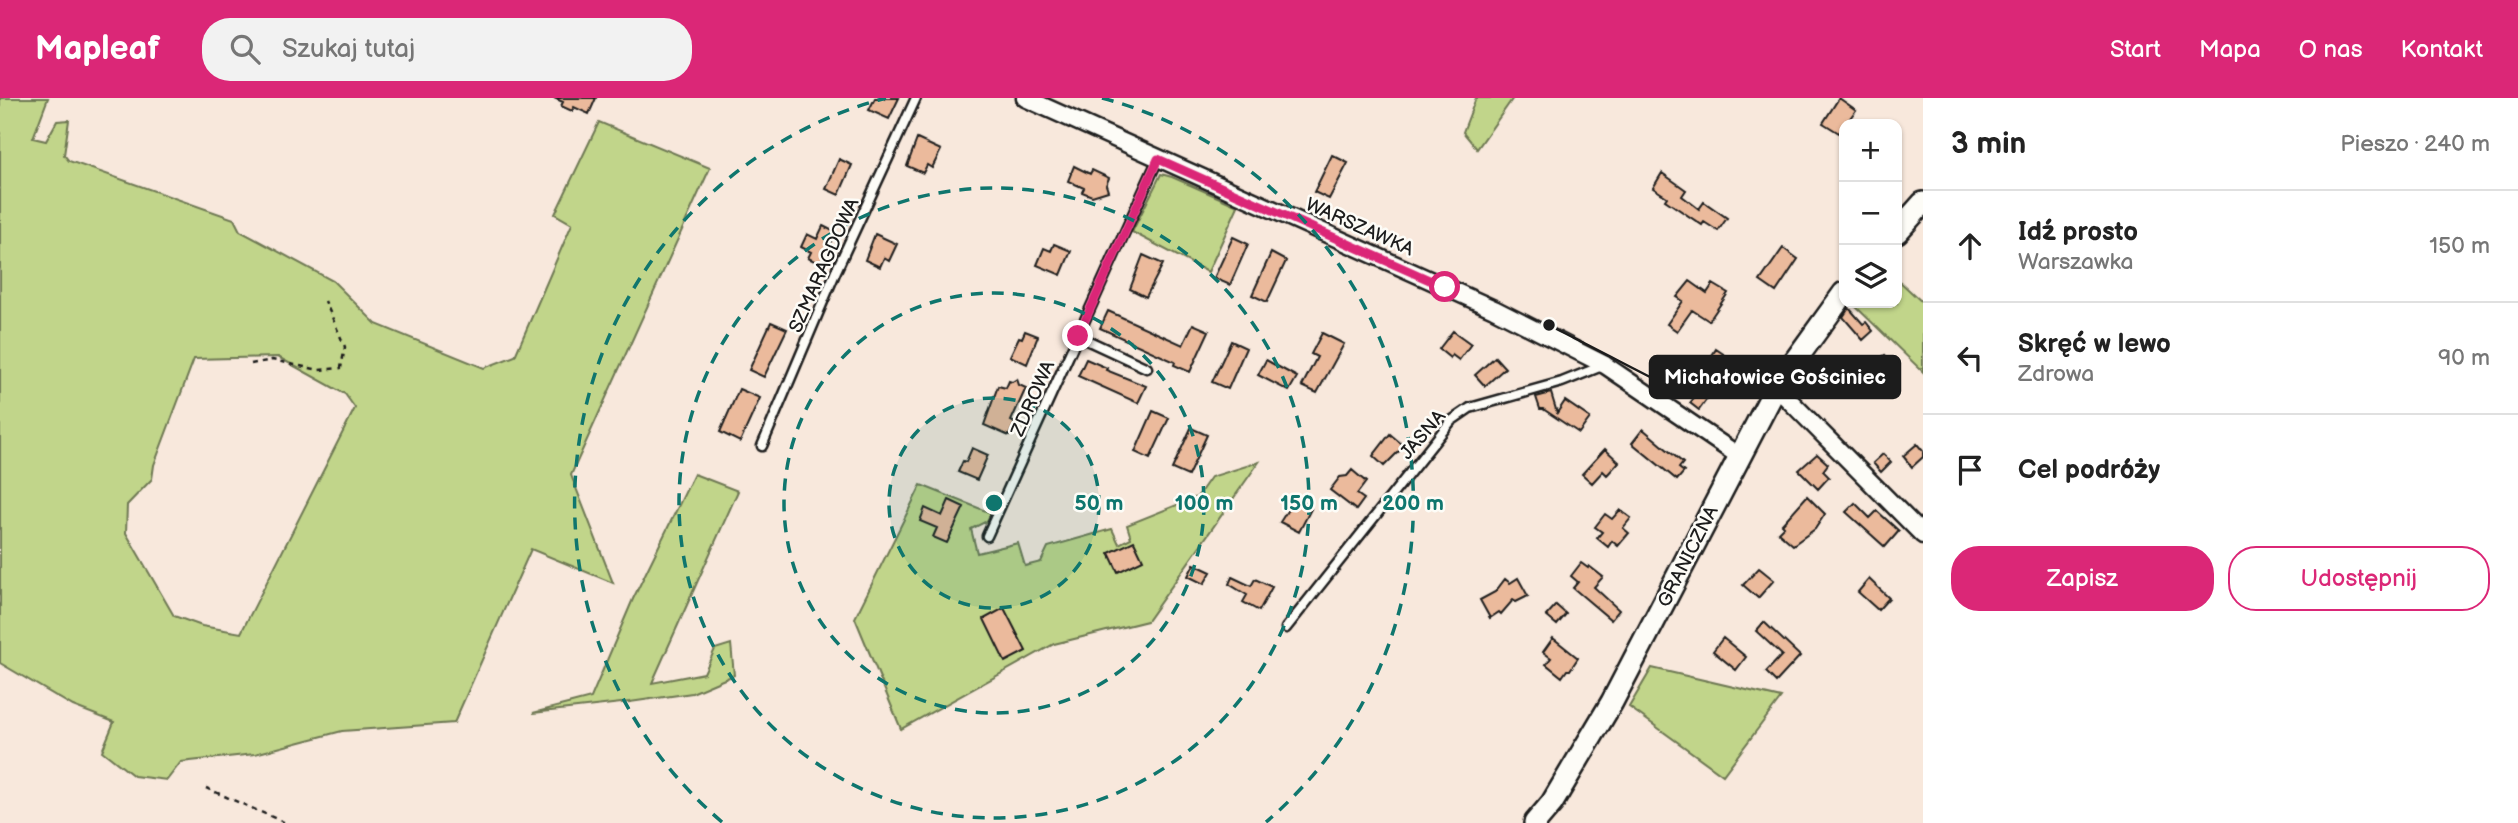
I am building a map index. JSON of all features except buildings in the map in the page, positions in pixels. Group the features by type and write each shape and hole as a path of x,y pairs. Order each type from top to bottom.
{"street":[{"name":"WARSZAWKA","path":"1025,98 1494,309 1605,365 1739,456"},
{"path":"1902,226 1923,203"},
{"name":"GRANICZNA","path":"1535,823 1562,787 1612,702 1776,387 1839,300"},
{"path":"1776,387 1923,535"}],"lane":[{"name":"SZMARAGDOWA","path":"762,446 836,271 916,98"},
{"name":"ZDROWA","path":"987,536 1158,159"},
{"path":"1078,336 1147,368"},
{"name":"JASNA","path":"1286,628 1451,421 1470,408 1562,382 1605,365"}],"path":[{"path":"251,364 272,360 319,370 341,368 345,346 325,301"},
{"path":"206,788 286,823"}],"green space":[{"path":"0,98 48,98 33,138 46,141 57,121 69,120 64,155 69,161 234,219 240,231 333,281 376,324 484,368 515,356 572,224 555,214 599,122 710,168 571,475 613,583 531,549 454,723 342,731 255,754 181,762 167,780 134,776 102,751 114,722 73,706 0,663","holes":["278,357 345,394 355,408 241,633 202,626 174,616 126,533 127,505 152,479 154,465 194,359"]},
{"path":"1476,98 1513,98 1477,149 1463,132"},
{"path":"1161,174 1238,206 1208,272 1132,232"},
{"path":"1902,284 1923,303 1923,372 1857,308 1902,308"},
{"path":"1259,462 1147,621 1054,644 901,729 855,618 921,485 991,513 987,521 971,529 977,553 1018,543 1025,566 1041,562 1048,547 1112,529 1119,544 1131,538 1127,525 1197,497 1211,477"},
{"path":"694,474 738,491 652,683 704,673 715,649 731,644 734,675 692,693 533,713 591,698 633,599"},
{"path":"1652,668 1781,698 1723,775 1629,707"}],"place":[{"name":"Michałowice Gościniec","path":"1549,325"}],"route":[{"path":"1078,336 1158,159 1445,287"}]}
